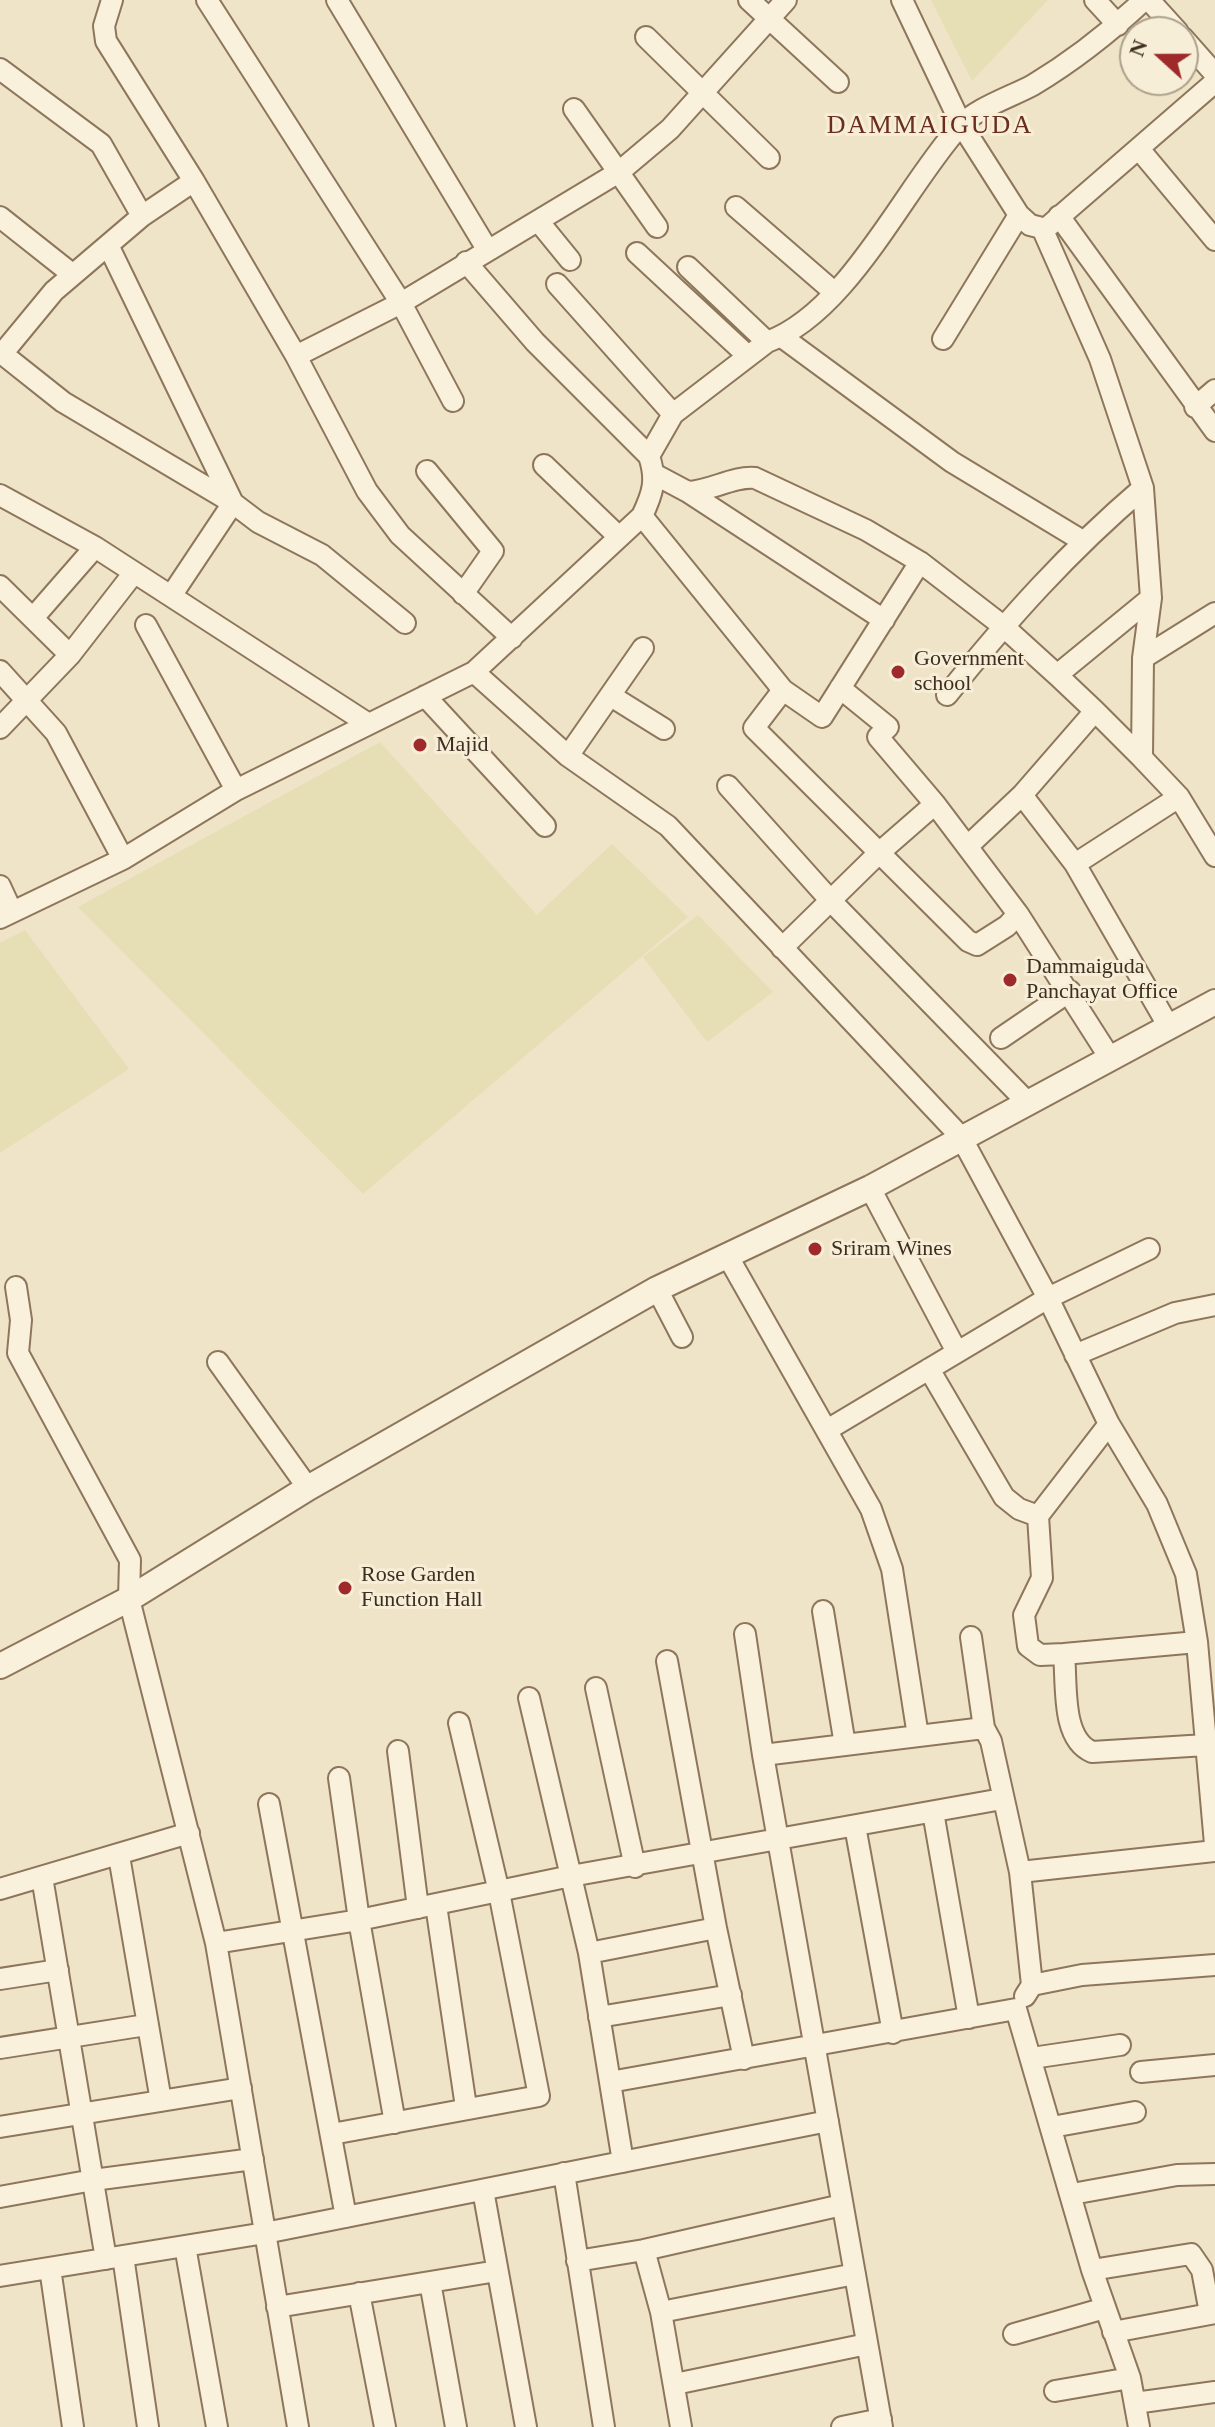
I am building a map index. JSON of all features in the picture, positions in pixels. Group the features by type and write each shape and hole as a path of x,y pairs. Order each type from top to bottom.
{"street":[{"path":"207,0 401,303 453,401"},
{"path":"337,0 487,249"},
{"path":"749,0 838,82"},
{"path":"296,356 401,303 619,172 670,129 786,0"},
{"path":"902,0 961,124 1019,215 1030,225 1050,222 1215,82"},
{"path":"1095,0 1118,25"},
{"path":"0,886 6,915 123,859 236,790 474,672 642,516 653,494 653,466 673,414 834,292 865,258 961,124 1036,83 1118,25 1147,0 1162,16"},
{"path":"103,4 106,41 194,181 296,356 367,491 400,535 512,638"},
{"path":"646,37 769,158"},
{"path":"1199,56 1215,74"},
{"path":"0,69 101,144 142,216"},
{"path":"574,109 657,227"},
{"path":"1139,149 1215,240"},
{"path":"194,181 142,216 72,274 1,353 63,402 233,503 258,522 322,555 405,623"},
{"path":"736,207 834,292"},
{"path":"943,339 1019,215"},
{"path":"0,217 72,274"},
{"path":"539,222 570,260"},
{"path":"1050,222 1215,431"},
{"path":"1050,222 1143,488 1151,598 1143,658 1142,758"},
{"path":"108,245 233,503"},
{"path":"637,253 748,356"},
{"path":"466,262 535,342 653,466 884,620"},
{"path":"688,267 775,339 952,462 1081,540"},
{"path":"557,284 673,414"},
{"path":"1195,407 1215,390"},
{"path":"544,465 618,536"},
{"path":"427,471 493,551 463,594"},
{"path":"688,492 708,491 745,477 755,478 866,530 920,562 1003,626 1095,711 1179,797 1215,856"},
{"path":"947,695 1003,626 1081,540 1143,488"},
{"path":"0,495 95,547 367,723"},
{"path":"171,596 233,503"},
{"path":"642,516 783,690 822,717 920,562"},
{"path":"33,618 95,547"},
{"path":"0,728 70,655 133,574"},
{"path":"0,586 70,655"},
{"path":"1057,675 1151,598"},
{"path":"1143,658 1215,613"},
{"path":"146,625 236,790"},
{"path":"568,756 643,648"},
{"path":"0,671 30,700 56,733 123,859"},
{"path":"474,672 568,756 668,826 961,1137 1048,1298 1109,1424 1157,1504 1186,1574 1197,1642 1215,1844"},
{"path":"840,688 888,727 878,737 969,845 1070,991 1110,1058"},
{"path":"783,690 754,728 968,941 977,945 993,938 1018,914"},
{"path":"425,696 545,826"},
{"path":"611,696 664,729"},
{"path":"969,845 1022,795 1095,711"},
{"path":"728,786 831,901 1028,1103"},
{"path":"1022,795 1075,864 1169,1027"},
{"path":"1075,864 1179,797"},
{"path":"782,948 880,852 935,804"},
{"path":"1001,1038 1070,991"},
{"path":"0,1666 129,1599 308,1488 657,1289 870,1188 1215,1002"},
{"path":"870,1188 957,1352"},
{"path":"827,1430 1048,1298 1149,1249"},
{"path":"727,1255 871,1509 892,1569 918,1736"},
{"path":"16,1287 21,1320 18,1353 130,1560 129,1599 216,1943 298,2427"},
{"path":"657,1289 682,1337"},
{"path":"1075,1355 1175,1313 1215,1305"},
{"path":"218,1362 308,1488"},
{"path":"929,1369 1004,1497 1019,1509 1038,1516"},
{"path":"1109,1424 1038,1516 1042,1578 1024,1615 1028,1646 1034,1652 1064,1654 1197,1642"},
{"path":"823,1611 845,1745"},
{"path":"745,1634 763,1755 882,2423 842,2427"},
{"path":"610,2082 814,2048 1016,2009 1032,1985 1020,1872 991,1741 984,1728 971,1637"},
{"path":"1064,1654 1072,1734 1079,1747 1092,1752 1206,1745"},
{"path":"667,1661 716,1928 744,2059"},
{"path":"596,1688 635,1867"},
{"path":"529,1698 589,1953 623,2162"},
{"path":"332,2134 539,2096 499,1892 459,1723"},
{"path":"763,1755 984,1728"},
{"path":"398,1751 466,2107"},
{"path":"339,1778 359,1920 395,2123"},
{"path":"216,1943 359,1920 571,1876 1002,1799"},
{"path":"269,1804 346,2217"},
{"path":"933,1812 969,2018"},
{"path":"855,1826 893,2033"},
{"path":"0,1889 189,1833"},
{"path":"1020,1872 1215,1851"},
{"path":"119,1856 161,2101"},
{"path":"42,1877 93,2180 115,2258 148,2427"},
{"path":"589,1953 716,1928"},
{"path":"1032,1985 1082,1975 1215,1965"},
{"path":"0,1979 58,1970"},
{"path":"599,2017 731,1995"},
{"path":"1016,2009 1092,2270 1130,2378 1139,2427"},
{"path":"0,2048 146,2025"},
{"path":"1032,2058 1120,2045"},
{"path":"1141,2072 1215,2065"},
{"path":"0,2127 241,2088"},
{"path":"1052,2127 1135,2112"},
{"path":"0,2276 265,2233 828,2121"},
{"path":"0,2197 93,2180 253,2159"},
{"path":"564,2173 604,2427"},
{"path":"1072,2194 1177,2175 1215,2174"},
{"path":"483,2190 526,2427"},
{"path":"577,2261 644,2250 842,2205"},
{"path":"185,2246 217,2427"},
{"path":"644,2250 661,2312 681,2427"},
{"path":"1092,2270 1191,2254 1202,2270 1212,2313 1113,2332"},
{"path":"50,2268 73,2427"},
{"path":"277,2307 497,2271"},
{"path":"661,2312 855,2274"},
{"path":"430,2282 456,2427"},
{"path":"359,2293 385,2427"},
{"path":"1014,2334 1105,2308"},
{"path":"675,2384 867,2344"},
{"path":"1055,2391 1130,2378"},
{"path":"1135,2403 1215,2392"}],"shaded area":[{"path":"931,0 1048,0 972,81"},
{"path":"380,742 537,915 612,844 688,917 363,1194 78,907"},
{"path":"698,915 773,992 707,1042 643,957"},
{"path":"25,930 129,1069 0,1153 0,943"}],"place":[{"name":"Government school","path":"898,672"},
{"name":"Majid","path":"420,745"},
{"name":"Dammaiguda Panchayat Office","path":"1010,980"},
{"name":"Sriram Wines","path":"815,1249"},
{"name":"Rose Garden Function Hall","path":"345,1588"}],"district":[{"name":"DAMMAIGUDA","path":"930,126"}]}
